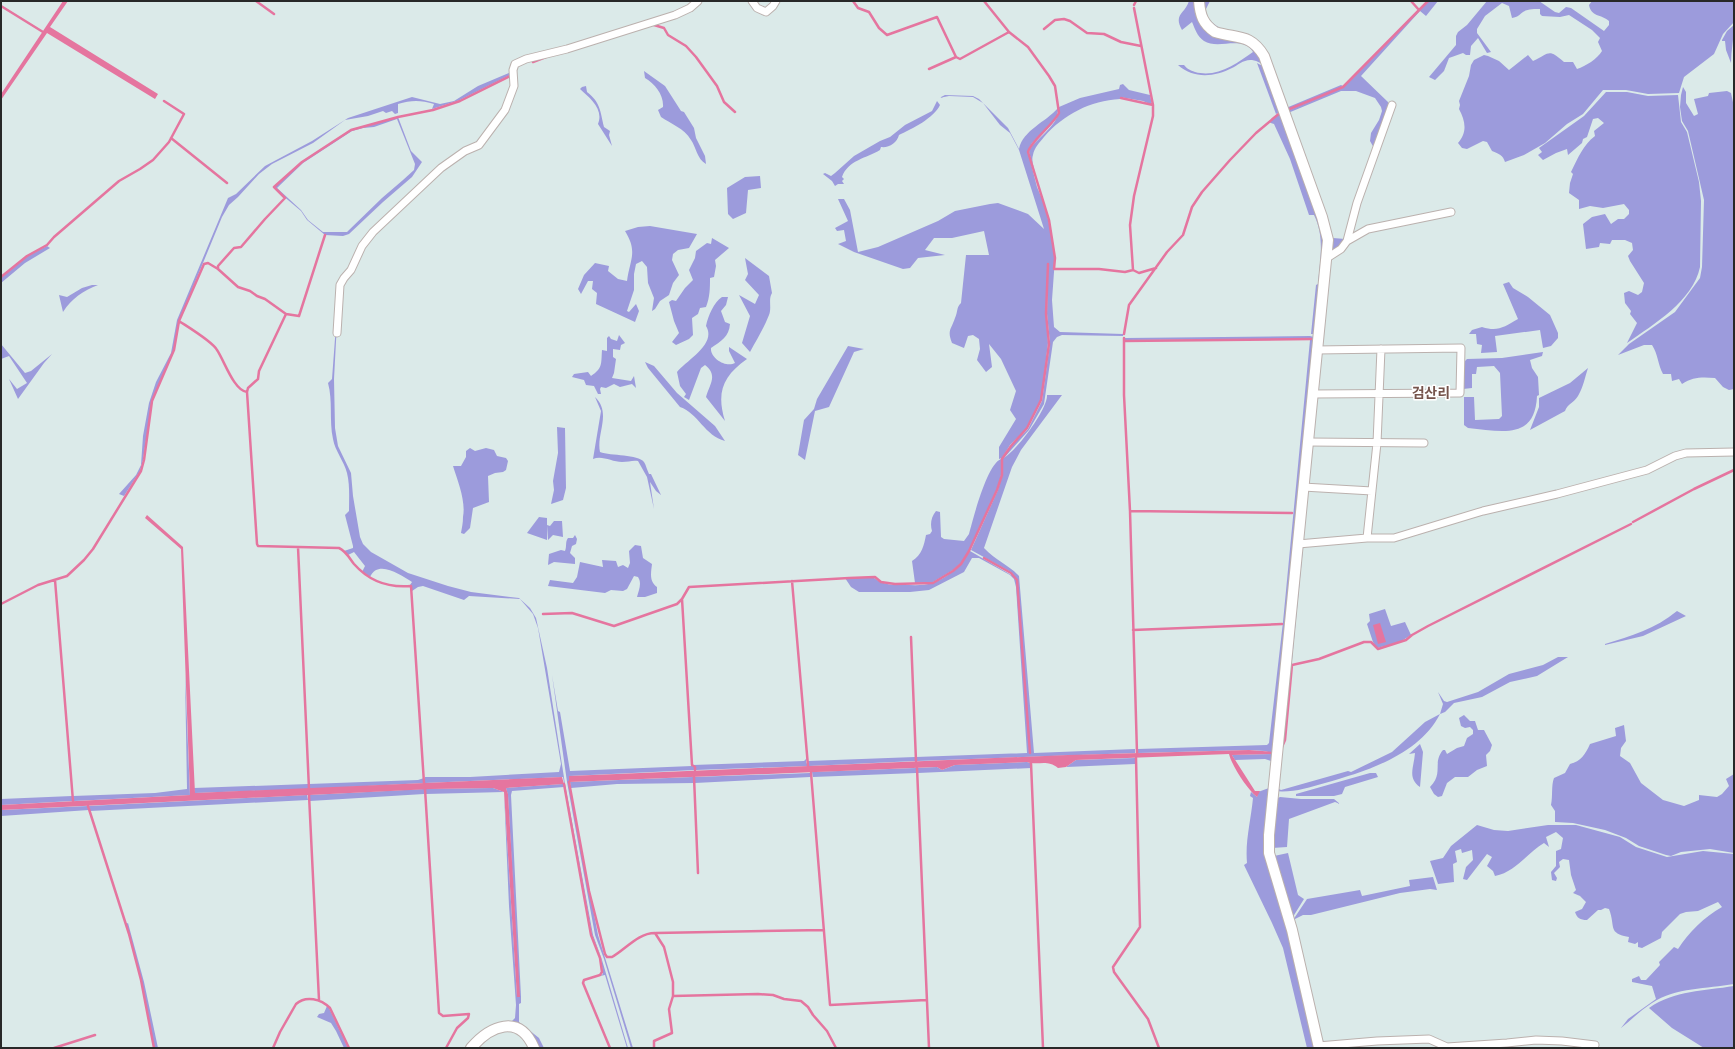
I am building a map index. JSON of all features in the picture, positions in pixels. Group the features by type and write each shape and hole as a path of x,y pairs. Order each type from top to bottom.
{"street":[{"path":"337,333 340,285 351,270 362,246 373,232 426,181 465,151 479,145 505,110 514,86 513,70 515,64 526,59 567,49 674,15 690,8 698,1"},
{"path":"752,1 757,8 766,12 776,1"},
{"path":"1199,1 1202,19 1210,29 1215,32 1250,40 1259,48 1264,56 1325,226 1328,240 1268,835 1269,853 1292,930 1318,1047 1378,1041 1429,1039 1448,1047 1536,1040 1562,1040 1595,1044"},
{"path":"1327,258 1341,249 1347,241 1357,203 1392,105"},
{"path":"1347,241 1368,229 1452,212"},
{"path":"1313,394 1380,395 1460,393 1461,348 1316,350"},
{"path":"1368,538 1377,443 1382,349"},
{"path":"1308,442 1424,443"},
{"path":"1298,544 1368,538 1394,538 1483,511 1557,494 1647,470 1675,456 1686,453 1734,452"},
{"path":"1303,487 1372,491"},
{"path":"471,1048 484,1035 502,1026 514,1027 522,1032 529,1039 534,1048"}],"shaded area":[{"path":"63,1 68,1 50,27 158,94 155,99 47,33 1,100 1,94"},
{"path":"1189,1 1196,1 1204,24 1250,42 1267,67 1256,61 1249,60 1225,71 1211,75 1204,75 1190,73 1178,65 1184,65 1195,72 1211,73 1226,69 1253,52 1249,47 1243,44 1216,44 1204,41 1198,35 1192,22 1182,30 1179,17"},
{"path":"1200,1 1210,1 1204,13 1217,26 1223,29 1248,34 1260,43 1269,59 1286,108 1341,85 1343,86 1287,111 1344,87 1429,1 1438,1 1426,16 1420,11 1361,76 1388,102 1388,110 1374,148 1370,141 1371,133 1379,120 1382,111 1375,98 1356,91 1341,91 1288,113 1333,238 1345,239 1338,249 1331,250 1331,238 1324,216 1263,50 1255,41 1236,34 1217,30 1209,25 1203,16"},
{"path":"1487,1 1539,1 1555,12 1559,13 1566,7 1571,8 1604,31 1609,25 1609,21 1592,12 1589,5 1592,1 1734,1 1734,22 1723,34 1714,54 1684,77 1679,93 1648,94 1626,90 1603,90 1583,114 1567,124 1545,143 1524,155 1505,162 1502,156 1492,151 1487,142 1483,141 1467,149 1462,148 1458,143 1464,130 1463,117 1459,109 1459,101 1474,60 1484,55 1488,56 1499,61 1509,70 1528,55 1533,61 1546,54 1552,53 1564,62 1573,62 1577,69 1591,62 1602,51 1598,42 1600,38 1592,30 1569,15 1560,17 1542,16 1540,14 1540,9 1533,9 1525,11 1512,18 1509,6 1502,3 1485,16 1477,29 1477,33 1491,52 1487,53 1478,38 1471,46 1470,55 1463,53 1449,58 1444,71 1435,80 1429,77 1456,45 1456,36 1458,32 1467,25"},
{"path":"1734,25 1731,63 1726,50 1725,41 1722,40 1727,31"},
{"path":"1257,63 1268,69 1281,111 1276,114"},
{"path":"644,71 665,86 681,111 684,112 694,128 696,138 705,156 706,164 697,153 693,143 685,132 661,117 658,110 663,107 662,98 652,83 645,78"},
{"path":"511,72 512,74 460,100 432,109 434,104 412,101 398,104 398,113 395,114 392,111 386,113 383,111 368,116 345,120 313,143 272,164 259,174 229,205 222,217 179,321 174,350 152,400 140,471 124,496 119,494 136,475 141,465 143,436 149,403 156,382 171,353 177,320 228,198 236,194 265,166 312,141 348,118 412,97 440,104 454,101 478,86"},
{"path":"1123,84 1129,90 1150,95 1152,105 1143,101 1120,97 1120,99 1109,100 1088,106 1069,115 1044,137 1036,148 1032,159 1035,173 1029,152 1030,149 1053,124 1059,107 1080,98 1119,89 1120,85"},
{"path":"586,86 587,92 595,100 599,108 604,127 610,131 609,135 612,146 598,124 598,109 592,100 580,89"},
{"path":"1683,87 1686,92 1686,103 1694,116 1698,114 1694,99 1708,96 1709,93 1727,91 1731,93 1734,107 1734,389 1729,390 1723,387 1715,378 1697,378 1682,384 1679,379 1672,381 1671,374 1663,374 1656,352 1652,345 1644,345 1618,355 1629,344 1675,312 1700,278 1702,267 1704,200 1688,131 1682,121 1680,107"},
{"path":"1606,92 1627,92 1648,96 1678,95 1681,122 1687,132 1699,182 1701,201 1700,267 1696,279 1689,291 1671,311 1627,343 1637,323 1630,314 1631,311 1625,303 1624,293 1629,291 1638,295 1642,292 1644,283 1628,256 1633,250 1632,243 1625,240 1612,240 1610,244 1600,243 1599,247 1586,249 1583,224 1592,217 1605,214 1611,224 1618,219 1624,219 1629,214 1629,210 1624,204 1603,208 1590,206 1579,209 1579,200 1569,193 1573,174 1571,172 1576,162 1584,148 1595,136 1594,131 1604,123 1598,118 1593,119 1587,137 1583,139 1582,143 1568,155 1567,149 1543,160 1538,155 1542,152 1539,148 1584,116"},
{"path":"945,95 973,96 983,103 973,97 949,96 939,98"},
{"path":"937,101 940,105 928,119 899,135 892,144 887,147 881,147 880,150 875,153 853,163 845,171 842,177 844,179 842,181 844,184 838,184 835,186 832,181 823,174 825,173 831,176 854,156 890,137 905,125 932,111"},
{"path":"983,103 1008,128 1019,149 1021,142 1030,131 1058,108 1054,121 1035,140 1030,146 1028,152 1037,187 1045,206 1053,242 1055,258 1052,300 1054,327 1060,332 1123,334 1123,336 1062,335 1057,337 1053,342 1044,404 1029,430 1004,458 1011,446 1028,429 1042,401 1050,343 1047,314 1048,264 1046,314 1048,343 1041,400 1027,428 1010,445 1002,458 999,459 999,447 1016,419 1010,410 1016,391 1001,359 989,344 992,367 986,372 977,360 980,349 979,339 973,335 968,336 964,348 952,343 950,335 950,330 958,307 961,303 966,255 989,255 984,231 952,238 934,238 925,250 945,255 918,258 910,268 903,269 854,252 838,244 846,241 844,230 837,231 835,228 848,221 838,199 844,199 850,210 858,252 878,247 938,221 955,211 998,203 1028,214 1044,229 1019,150 1010,133 1000,125"},
{"path":"1281,113 1326,239 1314,334 1311,334 1316,285 1318,284 1321,257 1320,232 1314,215 1309,215 1290,159 1274,124 1268,122"},
{"path":"398,117 411,151 422,162 412,177 349,234 343,236 325,235 307,220 301,211 274,187 302,162 351,130","holes":["397,119 415,164 414,170 347,232 323,232 308,220 301,210 277,188 303,163 352,131 374,127"]},
{"path":"760,176 761,188 748,190 746,213 733,219 728,214 727,188 745,177"},
{"path":"650,226 697,234 689,248 678,250 673,254 672,260 679,275 673,283 669,295 660,301 652,311 654,298 648,283 647,267 642,261 636,264 634,274 634,290 627,311 629,312 636,304 639,311 635,322 596,304 597,293 592,289 593,281 588,281 581,294 578,289 584,275 595,263 609,266 608,271 618,279 627,281 632,250 629,238 625,231 638,227"},
{"path":"712,238 729,248 715,260 716,266 714,277 710,278 710,289 706,307 700,308 698,314 692,318 693,335 689,339 676,345 672,342 679,333 669,302 672,300 676,301 693,280 689,270 695,258 696,251 707,243 711,244"},
{"path":"47,246 50,248 25,263 1,283 1,278 28,256"},
{"path":"745,258 769,276 772,293 770,298 769,315 750,352 742,343 750,316 739,295 755,304 759,295 745,280 748,274"},
{"path":"1509,282 1513,288 1528,297 1550,315 1558,333 1558,338 1551,346 1543,348 1540,330 1495,336 1497,352 1481,353 1482,345 1477,344 1476,334 1469,334 1472,330 1482,327 1497,329 1518,319 1503,284"},
{"path":"98,285 78,296 63,312 59,295 67,297 82,288"},
{"path":"339,285 334,379 335,428 338,446 351,473 353,496 360,537 363,544 371,552 408,573 471,592 519,598 530,608 536,618 547,668 565,784 593,935 602,960 628,1048 605,975 600,976 603,974 601,958 592,935 563,777 425,783 425,777 470,777 559,772 561,764 538,628 533,614 520,599 469,596 464,600 423,586 412,591 412,585 410,585 412,582 390,570 378,569 370,577 362,572 365,566 354,552 348,555 344,551 353,548 345,515 349,511 349,482 346,469 333,439 328,383 332,379"},
{"path":"722,297 728,297 726,305 721,311 725,322 730,324 728,332 724,338 711,348 711,352 719,361 727,364 735,363 729,351 729,347 747,359 732,372 727,378 724,386 721,401 725,421 706,397 712,380 709,369 705,365 701,368 689,400 684,397 686,394 680,386 677,372 699,351 708,339 706,326 708,318 714,306"},
{"path":"619,335 625,343 621,345 620,350 613,349 613,357 616,359 612,378 631,381 634,376 636,388 632,384 620,387 614,384 606,388 601,387 601,394 598,394 594,386 586,385 584,380 572,377 574,374 588,372 591,376 598,371 601,365 602,350 607,351 607,338 609,336 611,339 617,341"},
{"path":"1314,337 1267,836 1318,1048 1307,1048 1283,948 1244,865 1247,863 1247,839 1253,798 1250,796 1251,792 1257,797 1258,792 1269,788 1271,761 1265,759 1235,760 1232,755 1274,754 1265,751 1249,750 1138,753 1138,749 1267,745 1269,743 1283,622 1310,340 1313,339 1125,340 1125,338"},
{"path":"1,344 25,373 31,371 52,354 18,399 9,379 17,389 27,383 9,356 1,359"},
{"path":"848,346 864,349 854,352 829,407 815,411 805,460 798,455 804,420 814,409 817,399"},
{"path":"1543,352 1542,356 1530,360 1532,368 1538,377 1539,395 1537,396 1535,410 1530,420 1523,427 1514,430 1492,431 1468,428 1464,425 1464,397 1474,397 1475,420 1499,419 1502,416 1500,373 1494,366 1477,367 1476,374 1472,374 1472,388 1463,389 1464,362 1467,359 1502,358"},
{"path":"645,362 654,366 677,393 715,426 725,441 712,434 692,414 680,407 648,368"},
{"path":"1588,368 1580,393 1565,411 1530,430 1539,407 1539,398 1570,383"},
{"path":"1047,395 1062,395 1021,450 1012,467 984,548 1019,576 1034,753 1135,749 1135,753 917,761 916,757 1027,753 1016,587 1014,579 1010,575 979,558 972,558 964,572 929,590 910,592 859,592 851,587 845,578 874,578 892,585 929,584 944,578 959,566 970,551 1013,576 1016,580 1017,586 1030,753 1017,579 1011,572 971,550 998,490 1002,475 1002,459 1015,448 1030,430 1046,402"},
{"path":"595,397 600,403 603,417 599,445 600,452 630,456 641,459 644,462 661,495 656,491 650,482 654,509 647,477 638,461 618,462 603,458 593,459 601,411"},
{"path":"557,427 565,428 566,488 563,500 551,504 558,453"},
{"path":"470,448 475,451 486,448 494,450 497,456 506,458 508,461 506,470 488,476 489,502 473,508 470,528 464,534 461,533 464,511 462,498 453,466 461,466 466,457 466,451"},
{"path":"1001,459 1001,475 997,490 969,550 961,563 953,570 933,582 915,583 912,561 920,553 926,535 930,534 932,531 931,521 934,513 936,511 940,512 941,537 944,539 964,541 969,534 977,505 986,481 996,463"},
{"path":"147,515 183,547 195,793 562,777 564,784 506,788 508,794 520,997 517,997 504,792 493,788 431,789 1,810 1,805 190,795 181,549 145,518"},
{"path":"539,517 547,518 547,540 527,533"},
{"path":"554,521 562,521 563,537 553,535 548,540 547,525 550,526"},
{"path":"575,535 577,539 576,544 572,546 570,553 575,558 575,564 554,562 548,565 549,554 561,550 565,551 568,538 573,538"},
{"path":"635,545 641,546 643,558 652,564 651,577 654,585 657,587 657,593 645,597 637,597 640,582 638,577 634,576 627,589 623,591 611,590 605,593 548,586 550,580 573,583 577,577 580,562 603,567 602,560 616,561 618,567 623,565 628,568 630,563 629,551"},
{"path":"1301,545 1306,545 1303,548 1284,741 1281,750 1277,788 1281,790 1348,771 1351,772 1392,752 1425,722 1440,714 1431,728 1419,740 1405,751 1374,767 1300,790 1274,791"},
{"path":"1385,609 1391,626 1405,622 1411,635 1400,642 1377,648 1373,642 1367,624 1370,621 1369,614"},
{"path":"1677,611 1686,616 1643,636 1605,645 1660,623"},
{"path":"1380,623 1386,642 1378,644 1373,625"},
{"path":"1558,657 1568,657 1537,676 1510,682 1482,697 1454,703 1445,712 1440,714 1443,704 1438,692 1444,701 1447,702 1478,692 1509,674 1543,665"},
{"path":"185,673 190,795 74,801 73,796 155,793 187,789"},
{"path":"552,675 570,771 692,766 695,770 569,776 569,783 598,935 633,1048 631,1048 604,959 595,935 567,782"},
{"path":"1464,715 1470,721 1475,721 1478,730 1484,730 1492,745 1490,751 1486,755 1487,766 1477,770 1468,777 1455,777 1447,783 1442,796 1438,797 1434,794 1430,787 1436,777 1438,759 1440,755 1443,750 1445,750 1447,754 1464,746 1467,738 1473,734 1473,730 1470,727 1465,728 1461,726 1459,718"},
{"path":"1624,725 1626,741 1621,748 1620,756 1630,763 1641,783 1663,800 1684,806 1699,800 1699,795 1717,797 1729,786 1726,779 1734,774 1734,853 1710,849 1681,852 1671,856 1639,846 1626,838 1605,830 1573,823 1555,822 1555,811 1551,805 1554,778 1565,773 1570,764 1582,757 1590,744 1616,736 1615,728"},
{"path":"1420,744 1423,752 1420,787 1416,784 1412,776 1415,753 1409,754"},
{"path":"1249,750 1274,752 1274,754 1232,755 1255,791 1260,791 1257,797 1240,777 1229,754 1076,760 1066,767 1058,768 1054,765 1046,763 1027,762 955,765 942,770 937,767 569,782 569,776 1068,755"},
{"path":"915,757 915,761 809,766 808,761"},
{"path":"807,758 806,762 808,766 696,770 693,765 804,761"},
{"path":"1135,758 1135,764 1066,767 1076,760"},
{"path":"1030,763 1031,768 918,773 918,768 937,767 942,770 955,765"},
{"path":"916,768 916,773 813,777 812,772"},
{"path":"810,773 810,777 695,783 695,777"},
{"path":"1370,773 1376,773 1378,777 1345,787 1342,794 1334,796 1296,796 1296,794"},
{"path":"693,777 694,783 617,784 571,788 570,782"},
{"path":"424,778 424,783 310,789 309,784 418,780"},
{"path":"308,784 308,789 195,793 194,788"},
{"path":"563,784 564,787 512,791 511,795 521,997 521,1003 519,1004 519,1022 539,1038 544,1048 536,1048 529,1036 522,1029 513,1025 504,1025 495,1027 469,1048 466,1048 480,1033 491,1027 511,1022 515,1018 516,1005 509,906 504,792 517,996 519,997 508,795 506,788"},
{"path":"493,788 504,792 426,794 425,789"},
{"path":"424,789 424,794 310,801 310,795"},
{"path":"307,795 308,800 90,811 89,806"},
{"path":"72,796 72,801 1,805 1,799"},
{"path":"1280,797 1301,799 1334,799 1340,804 1335,802 1289,819 1287,847 1272,848 1276,799"},
{"path":"88,806 89,810 1,816 1,810"},
{"path":"1477,825 1494,830 1508,831 1548,825 1576,825 1620,837 1636,847 1667,857 1703,851 1734,854 1734,984 1692,989 1671,994 1652,1003 1621,1028 1628,1019 1656,999 1652,986 1632,982 1632,979 1639,976 1641,980 1646,980 1660,965 1659,962 1674,947 1678,949 1697,925 1722,907 1718,902 1698,911 1680,914 1662,932 1661,938 1642,948 1638,947 1638,942 1635,944 1628,942 1629,937 1615,931 1609,909 1605,908 1598,910 1587,920 1581,919 1577,916 1575,912 1582,909 1586,902 1580,896 1573,893 1576,890 1571,875 1569,860 1563,859 1559,862 1560,867 1554,873 1557,878 1556,881 1552,880 1551,872 1556,866 1556,851 1561,849 1563,838 1556,832 1546,837 1549,847 1544,843 1509,871 1495,876 1493,871 1487,866 1492,857 1487,854 1467,880 1463,879 1466,867 1473,860 1472,850 1462,853 1461,849 1455,851 1457,862 1453,864 1454,882 1438,884 1430,861 1443,858 1451,846"},
{"path":"1288,853 1298,895 1304,899 1291,920 1274,856"},
{"path":"1433,877 1437,890 1430,889 1400,893 1311,915 1303,915 1293,920 1307,899 1360,890 1362,896 1410,886 1409,880"},
{"path":"1293,920 1322,1039 1325,1043 1321,1045"},
{"path":"128,923 144,982 158,1048 154,1048 141,980 126,924"},
{"path":"1734,986 1734,1048 1704,1048 1672,1028 1649,1008 1659,1002 1679,994"},
{"path":"327,1006 348,1048 344,1048 331,1023 317,1017 319,1014 324,1013"}],"waterway":[{"path":"256,1 274,14"},
{"path":"853,1 858,8 869,12 879,28 887,35 937,17 956,57 960,59 1009,32"},
{"path":"984,1 1009,32 1028,47 1055,86 1059,113 1052,123 1033,143 1028,152 1049,220 1055,258 1054,269 1099,269 1125,272 1133,270 1139,273 1156,268"},
{"path":"1134,5 1136,1"},
{"path":"1411,1 1419,10"},
{"path":"1287,110 1343,87 1428,1"},
{"path":"1,6 43,32"},
{"path":"1133,270 1130,225 1134,196 1153,116 1153,105 1134,8"},
{"path":"1044,29 1055,20 1064,19 1070,21 1087,33 1104,34 1121,42 1141,46"},
{"path":"654,25 664,28 668,35 686,46 717,86 724,102 735,112"},
{"path":"533,62 546,57"},
{"path":"929,69 956,57"},
{"path":"325,235 299,316 286,314 265,299 250,291 238,287 218,269 218,266 234,248 241,247 285,198 274,187 302,162 351,130 398,117 433,110 460,101 512,75"},
{"path":"1121,98 1153,105"},
{"path":"1,277 27,256 47,245 54,237 119,181 153,160 169,142 184,114 164,101"},
{"path":"1124,334 1129,305 1167,252 1183,235 1192,207 1202,192 1256,133 1281,112"},
{"path":"171,138 227,183"},
{"path":"1,604 38,585 67,576 93,549 141,471 144,460 152,401 174,350 179,321 204,264 208,263 218,269"},
{"path":"543,614 572,613 614,626 677,604 682,599 689,587 875,577 881,582 895,584 933,583 953,571 961,564 969,551 997,490 1002,475 1002,459 1027,428 1041,400 1049,344 1046,314 1048,264"},
{"path":"286,314 259,371 258,379 248,388 247,392 257,544 258,546 339,548 346,553 360,570 373,579 395,586 411,586 424,783"},
{"path":"179,321 215,347 234,381 242,390 247,392"},
{"path":"1124,338 1124,395 1130,511 1137,753"},
{"path":"1124,341 1311,339"},
{"path":"1633,522 1694,489 1734,470"},
{"path":"1130,511 1292,513"},
{"path":"1282,747 1285,740 1292,665 1319,659 1364,642 1371,642 1378,649 1406,640 1428,626 1631,524"},
{"path":"298,547 309,789"},
{"path":"984,558 1011,573 1017,580 1030,753"},
{"path":"55,580 73,801"},
{"path":"792,581 808,766"},
{"path":"682,599 692,765 695,767 695,770"},
{"path":"1133,630 1282,624"},
{"path":"911,637 916,761"},
{"path":"1136,758 1140,927 1113,967 1114,972 1148,1019 1159,1048"},
{"path":"1031,763 1043,1048"},
{"path":"917,768 929,1048"},
{"path":"811,773 830,1005 926,1000"},
{"path":"694,777 698,873"},
{"path":"569,782 589,891 605,954 607,957 612,957 638,938 655,933 664,947 673,982 673,996 669,1009 672,1033 654,1041 654,1048"},
{"path":"564,784 591,935 600,958 602,972 600,975 584,980 583,983 610,1048"},
{"path":"425,789 439,1013 443,1016 469,1014 468,1018 457,1028 446,1048"},
{"path":"309,795 319,1000"},
{"path":"88,806 129,934 141,980 154,1048"},
{"path":"656,933 824,930"},
{"path":"673,996 758,994 773,995 784,999 801,1001 808,1007 827,1031 836,1048"},
{"path":"273,1048 280,1032 296,1004 300,1001 309,999 318,1000 330,1008 349,1048"},
{"path":"54,1048 95,1035"}],"district":[{"name":"검산리","path":"1431,393"}]}
